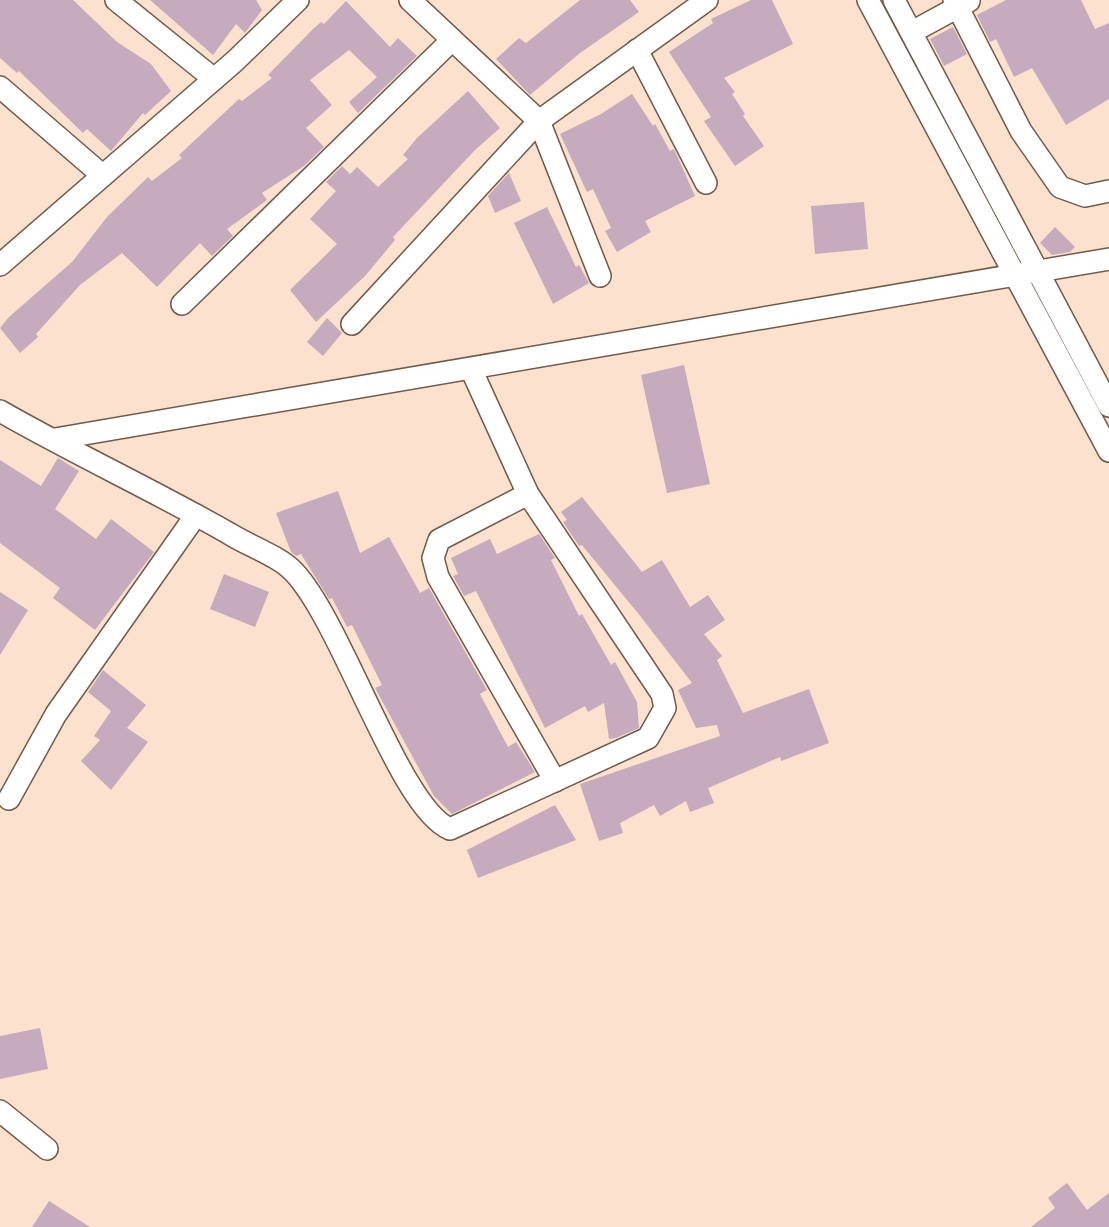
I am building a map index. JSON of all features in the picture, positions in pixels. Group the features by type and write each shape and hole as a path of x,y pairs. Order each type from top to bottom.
{"street":[{"path":"116,0 214,79"},
{"path":"0,265 214,79 298,0"},
{"path":"410,0 539,121 600,276"},
{"path":"352,324 539,121 708,0"},
{"path":"868,0 1109,451"},
{"path":"894,0 1109,406"},
{"path":"912,32 961,2 1021,131 1060,187 1085,196 1109,191"},
{"path":"181,304 451,41"},
{"path":"637,50 706,183"},
{"path":"0,87 102,175"},
{"path":"55,439 1109,259"},
{"path":"3,418 55,439 292,570 320,606 386,742 439,824 450,829 648,738 665,708 662,694 528,494 471,369"},
{"path":"528,494 439,540 433,558 438,578 555,781"},
{"path":"9,799 56,714 196,515"},
{"path":"0,1111 47,1149"}],"building":[{"path":"0,0 73,0 117,42 151,64 171,91 145,115 143,113 111,151 87,129 83,133 19,71 17,73 0,58"},
{"path":"150,0 256,0 262,10 245,33 236,24 213,55"},
{"path":"580,0 630,0 639,12 580,53 530,95 496,59 519,38 526,43"},
{"path":"751,0 772,0 793,44 724,78 735,92 732,94 745,114 743,116 764,146 735,166 704,121 711,117 669,52 713,23 711,19"},
{"path":"1006,0 1081,0 1095,29 1109,23 1109,99 1066,125 1032,68 1014,77 996,39 990,42 977,15"},
{"path":"346,1 390,47 398,38 417,56 358,113 349,102 377,77 349,50 310,80 332,105 306,128 324,147 304,166 262,193 267,200 227,229 233,236 212,256 200,243 157,287 122,253 80,285 36,334 38,337 20,353 0,328 9,317 72,262 107,217 148,177 152,181 182,158 179,155 239,99 242,101 272,78 268,75 313,29 321,22 324,24"},
{"path":"953,27 967,54 944,66 930,39"},
{"path":"468,91 500,128 475,150 393,237 395,240 365,276 316,322 290,290 337,244 310,219 336,191 326,182 342,166 350,174 357,167 378,187 408,159 403,155 417,138"},
{"path":"632,94 653,126 655,124 670,151 674,149 695,196 645,221 651,232 617,252 605,231 611,228 593,189 587,192 560,134 601,114"},
{"path":"509,173 521,201 495,213 488,196"},
{"path":"864,202 868,249 815,254 811,206"},
{"path":"547,207 576,267 579,265 589,283 553,304 514,223"},
{"path":"1055,227 1075,247 1070,252 1052,255 1040,243"},
{"path":"327,318 342,333 323,356 307,342"},
{"path":"684,365 710,484 667,493 641,375"},
{"path":"58,458 79,471 55,509 96,539 111,519 154,552 95,630 53,598 60,588 0,543 0,460 41,486"},
{"path":"338,491 360,553 389,537 420,593 429,588 487,690 480,694 508,747 516,742 535,772 452,814 434,796 375,688 382,685 352,625 347,627 332,598 329,599 301,554 296,556 291,552 276,513"},
{"path":"582,497 642,572 662,560 690,607 708,595 725,620 704,634 722,656 717,660 743,713 809,689 829,743 781,761 780,757 708,788 714,803 690,812 686,801 660,816 654,805 620,823 623,833 599,841 580,784 720,736 717,725 696,728 678,690 692,683 582,545 579,546 563,522 567,520 561,512"},
{"path":"539,534 555,558 551,560 579,616 582,614 611,665 615,662 637,702 639,728 609,739 604,703 588,712 585,706 545,728 476,591 464,596 453,576 458,574 451,558 490,539 497,554"},
{"path":"224,574 269,592 255,627 210,609"},
{"path":"0,592 28,610 0,655"},
{"path":"103,670 146,705 127,728 148,742 111,790 81,761 100,740 94,736 111,711 88,692"},
{"path":"555,805 576,840 478,878 467,850"},
{"path":"40,1028 48,1069 0,1079 0,1036"},
{"path":"1067,1183 1087,1210 1109,1193 1109,1227 1031,1227 1055,1208 1048,1198"},
{"path":"49,1201 90,1227 32,1227"}]}
